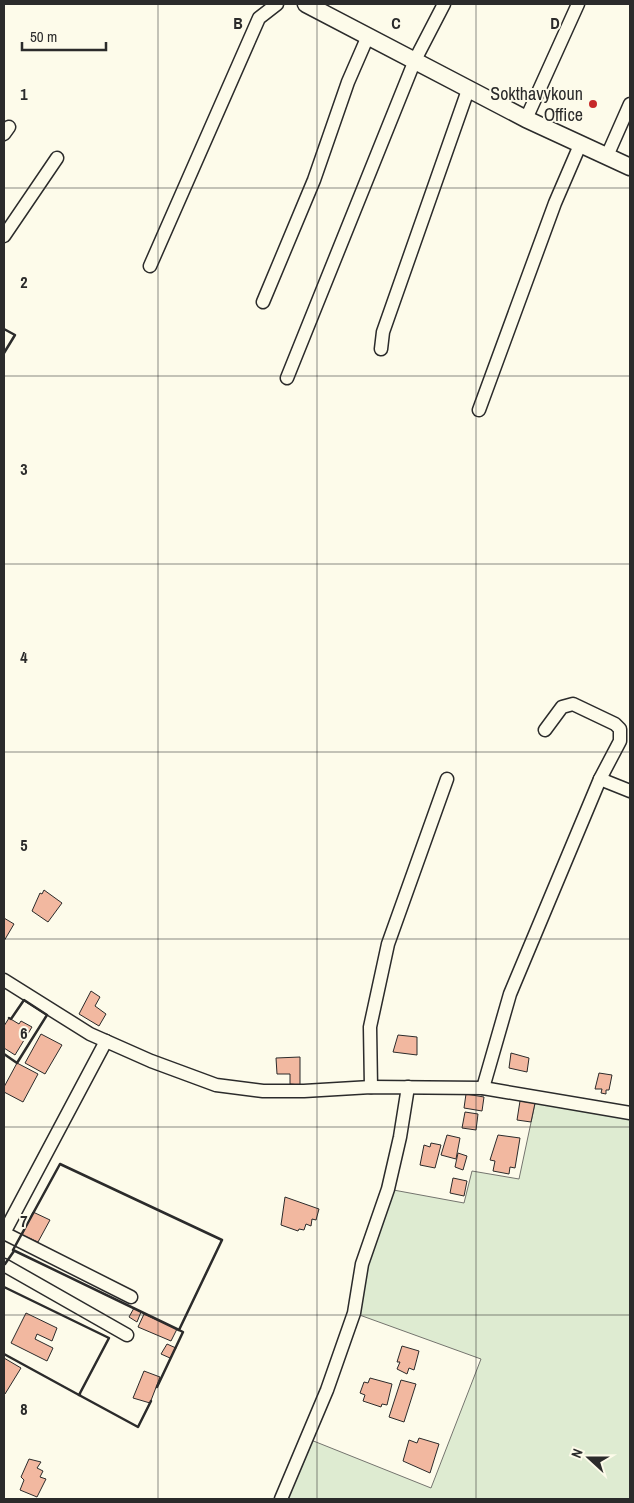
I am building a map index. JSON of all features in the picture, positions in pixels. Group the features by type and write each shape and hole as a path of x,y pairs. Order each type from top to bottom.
{"main road":[{"path":"306,4 327,8 368,36 468,90 526,120 630,166"}],"street":[{"path":"150,266 259,18 277,4"},
{"path":"286,378 414,60 444,4"},
{"path":"526,120 578,4"},
{"path":"263,302 314,180 348,82 368,36"},
{"path":"381,349 383,332 468,90"},
{"path":"607,156 630,104"},
{"path":"480,410 555,203 580,144"},
{"path":"4,236 57,158"},
{"path":"484,1088 510,994 600,779 620,741 620,729 614,724 573,704 562,707 545,730"},
{"path":"371,1087 370,1026 388,944 447,779"},
{"path":"600,779 630,791"},
{"path":"4,980 90,1034 188,1077 216,1085 263,1091 304,1091 371,1087 484,1088 630,1113"},
{"path":"106,1041 4,1233 131,1297"},
{"path":"281,1499 328,1390 354,1313 362,1264 388,1189 400,1137 408,1087"},
{"path":"4,1266 128,1334"}],"green space":[{"path":"536,1099 630,1114 630,1499 281,1499 306,1438 431,1488 481,1359 354,1313 388,1189 464,1203 472,1171 519,1179"}],"building":[{"path":"44,890 62,903 48,922 32,911 40,893 42,894"},
{"path":"4,918 14,924 4,941"},
{"path":"91,991 100,997 95,1006 106,1014 99,1026 79,1014"},
{"path":"9,1018 19,1024 21,1021 32,1027 15,1055 4,1048 4,1026"},
{"path":"41,1034 62,1045 45,1074 25,1063"},
{"path":"398,1035 417,1037 417,1055 393,1052"},
{"path":"511,1053 529,1058 527,1072 509,1068"},
{"path":"300,1057 300,1085 290,1084 290,1074 277,1074 276,1058"},
{"path":"17,1063 38,1074 23,1102 4,1092 4,1087"},
{"path":"599,1073 612,1075 609,1090 606,1090 606,1094 601,1093 602,1089 595,1089"},
{"path":"466,1094 484,1097 482,1111 464,1108"},
{"path":"520,1101 535,1103 531,1122 517,1120"},
{"path":"465,1112 478,1114 476,1130 462,1128"},
{"path":"447,1135 460,1138 456,1159 441,1155"},
{"path":"498,1135 520,1138 515,1168 510,1167 509,1174 493,1171 495,1161 490,1160"},
{"path":"431,1143 441,1145 435,1168 420,1165 424,1145 430,1147"},
{"path":"458,1153 467,1156 463,1170 455,1167"},
{"path":"453,1178 467,1181 464,1196 450,1193"},
{"path":"285,1197 319,1209 316,1220 312,1219 311,1226 306,1224 304,1230 299,1229 298,1231 281,1225"},
{"path":"33,1212 50,1220 38,1242 22,1235"},
{"path":"134,1308 141,1312 137,1322 129,1317"},
{"path":"26,1313 57,1328 52,1341 37,1334 35,1339 53,1348 47,1361 11,1343"},
{"path":"144,1314 177,1329 171,1341 138,1327"},
{"path":"167,1344 176,1348 170,1358 161,1354"},
{"path":"402,1346 419,1351 414,1370 409,1368 407,1374 397,1369"},
{"path":"4,1358 21,1368 5,1394 4,1393"},
{"path":"144,1371 160,1377 150,1403 133,1398"},
{"path":"370,1378 392,1384 387,1405 382,1404 381,1407 363,1401 365,1395 360,1393 364,1382 368,1383"},
{"path":"401,1380 416,1384 404,1422 389,1417"},
{"path":"419,1438 439,1444 430,1473 403,1461 409,1440 417,1443"},
{"path":"29,1459 41,1462 37,1468 43,1471 40,1477 46,1479 37,1497 20,1490 24,1480 21,1477"}],"wall":[{"path":"4,329 15,335 4,353"},
{"path":"4,1054 17,1063 47,1015 24,1000 11,1019 9,1018"},
{"path":"60,1164 222,1240 179,1330 13,1250 60,1164"},
{"path":"5,1264 14,1251"},
{"path":"4,1287 109,1338 79,1395 138,1427 151,1401"},
{"path":"157,1387 183,1332 179,1330"},
{"path":"4,1354 80,1394"}],"place":[{"name":"Sokthavykoun Office","path":"593,104"}]}
